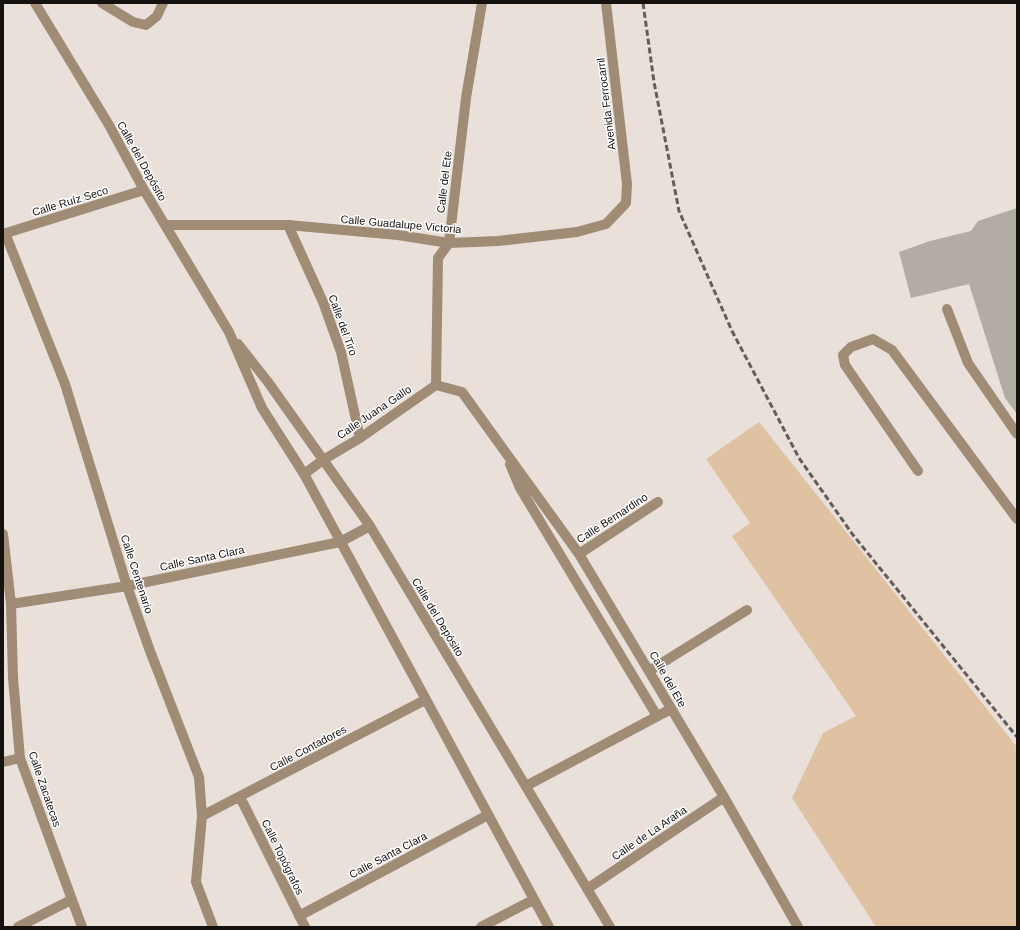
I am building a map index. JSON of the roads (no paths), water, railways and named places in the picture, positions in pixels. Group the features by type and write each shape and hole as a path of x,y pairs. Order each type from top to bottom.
{"street":[{"name":"Calle del Depósito","path":"34,3 108,125 144,190 229,332 268,382 370,526 610,927"},
{"path":"102,3 133,22 146,25 157,16 163,3"},
{"name":"Calle del Ete","path":"482,3 466,98 449,243 438,258 436,385 462,392 579,554 724,797 798,927"},
{"name":"Avenida Ferrocarril","path":"606,3 627,184 626,203"},
{"name":"Calle Ruíz Seco","path":"4,233 144,190"},
{"name":"Calle Guadalupe Victoria","path":"165,225 288,226 398,235 449,243 498,241 577,232 606,224 626,203"},
{"name":"Calle del Tiro","path":"288,226 323,302 341,352 360,438"},
{"name":"Calle Centenario","path":"4,233 64,384 127,586 150,651 199,777 202,816 196,882 213,927"},
{"path":"947,309 968,363 1017,434"},
{"name":"Calle del Depósito","path":"229,332 262,408 304,474 424,700 549,927"},
{"path":"918,471 845,365 844,355 851,347 873,339 892,350 1017,519"},
{"name":"Calle Juana Gallo","path":"304,474 323,460 360,438 436,385"},
{"name":"Calle del Ete","path":"505,450 520,488 657,716"},
{"name":"Calle Bernardino","path":"579,554 658,502"},
{"name":"Calle Santa Clara","path":"11,604 127,586 340,542 370,526"},
{"name":"Calle Zacatecas","path":"3,534 11,604 13,678 20,758 82,927"},
{"path":"649,671 747,610"},
{"name":"Calle Contadores","path":"202,816 424,700"},
{"path":"526,786 671,709"},
{"path":"3,762 20,758"},
{"name":"Calle Topógrafos","path":"240,797 305,927"},
{"name":"Calle de La Araña","path":"587,889 724,797"},
{"name":"Calle Santa Clara","path":"299,916 488,815"},
{"path":"18,927 71,900"},
{"path":"481,927 533,900"}],"railway":[{"path":"643,3 654,82 679,211 732,331 799,458 853,535 1017,737"}]}
